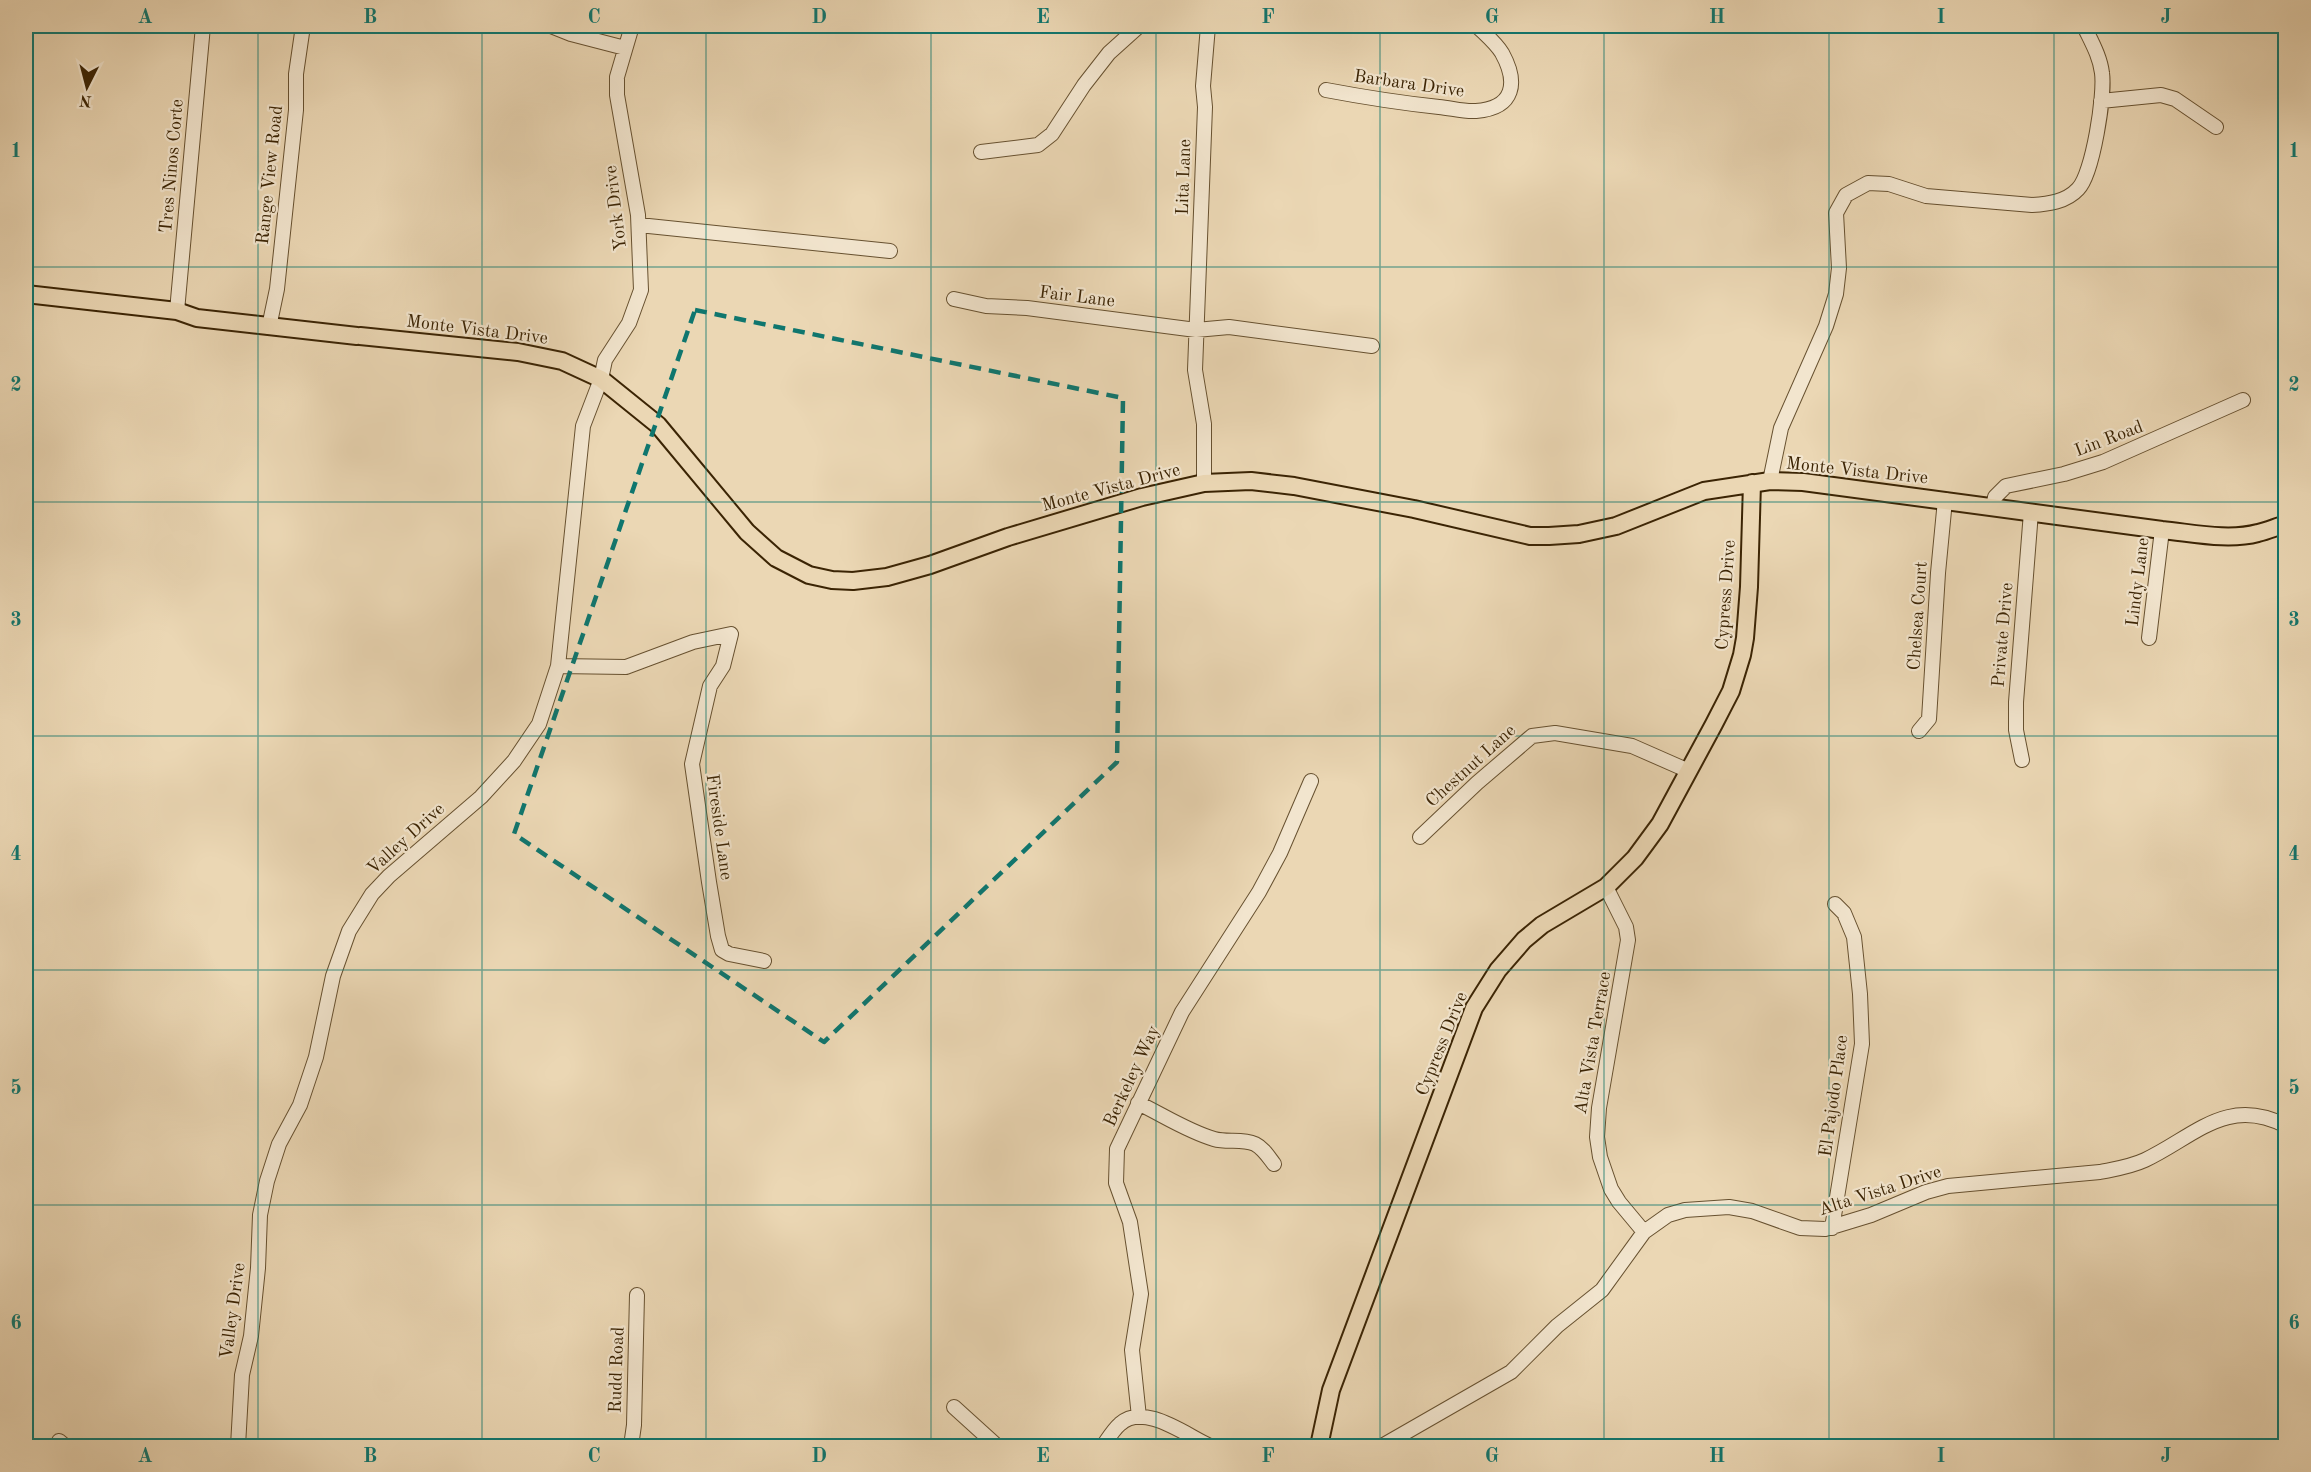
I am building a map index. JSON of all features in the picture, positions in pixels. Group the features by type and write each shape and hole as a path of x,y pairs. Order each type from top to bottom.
{"main road":[{"name":"Monte Vista Drive","path":"26,294 177,310 197,318 269,327 518,352 562,361 601,379 658,425 740,524 776,558 809,575 832,580 853,581 887,577 930,565 1008,537 1142,497 1204,483 1251,482 1294,486 1414,509 1530,536 1578,534 1616,526 1704,491 1770,481 1803,482 2162,530 2241,536 2286,524"},
{"name":"Cypress Drive","path":"1319,1446 1330,1390 1474,1008 1498,970 1524,940 1542,925 1606,887 1635,858 1660,824 1731,691 1742,655 1748,617 1752,483"}],"street":[{"name":"Tres Ninos Corte","path":"177,310 203,26"},
{"name":"Range View Road","path":"269,327 277,290 296,110 296,74 303,26"},
{"path":"551,26 571,34 625,48"},
{"name":"York Drive","path":"601,379 605,360 629,323 641,290 639,225 617,94 617,77 633,26"},
{"path":"981,152 1038,145 1052,134 1084,85 1109,53 1139,26"},
{"name":"Lita Lane","path":"1204,483 1204,424 1195,370 1205,106 1203,86 1208,26"},
{"name":"Barbara Drive","path":"1326,90 1401,103 1476,111 1495,106 1507,99 1512,79 1501,51 1477,26"},
{"path":"1770,481 1781,428 1826,326 1836,294 1839,268 1836,213 1846,195 1868,183 1888,184 1926,196 2032,205 2066,199 2079,189 2092,161 2101,101 2102,72 2096,51 2084,26"},
{"path":"2101,101 2162,95 2175,99 2216,128"},
{"path":"639,225 890,251"},
{"name":"Fair Lane","path":"954,299 986,306 1027,308 1196,330"},
{"path":"1196,330 1229,327 1372,346"},
{"name":"Valley Drive","path":"238,1446 242,1375 251,1336 258,1268 260,1215 267,1181 279,1144 300,1105 316,1057 333,976 349,931 372,894 389,876 481,797 514,761 539,724 558,666 583,426 601,379"},
{"name":"Lin Road","path":"1993,507 1995,497 2006,486 2021,481 2064,474 2103,462 2243,400"},
{"name":"Chelsea Court","path":"1919,731 1929,718 1945,500"},
{"name":"Private Drive","path":"2022,760 2016,729 2016,702 2031,512"},
{"name":"Lindy Lane","path":"2149,638 2162,530"},
{"name":"Fireside Lane","path":"558,666 626,667 693,642 731,634 723,666 710,686 692,764 709,882 722,950 729,954 765,961"},
{"name":"Chestnut Lane","path":"1420,837 1477,783 1532,736 1554,733 1632,746 1689,771"},
{"name":"Berkeley Way","path":"1139,1417 1132,1350 1141,1294 1130,1222 1116,1183 1117,1149 1182,1011 1259,892 1280,853 1311,781"},
{"name":"Alta Vista Terrace","path":"1606,887 1626,927 1628,940 1599,1108 1597,1137 1600,1157 1611,1189 1644,1232"},
{"name":"El Pajodo Place","path":"1832,1227 1862,1044 1854,937 1844,913 1835,904"},
{"path":"1138,1103 1203,1136 1226,1142 1246,1141 1256,1144 1264,1150 1274,1164"},
{"name":"Alta Vista Drive","path":"1382,1446 1511,1372 1550,1331 1602,1290 1644,1232 1668,1215 1685,1210 1712,1207 1752,1211 1800,1228 1813,1230 1832,1227 1871,1215 1926,1192 1948,1186 2124,1168 2146,1160 2199,1127 2225,1117 2260,1116 2286,1126"},
{"name":"Rudd Road","path":"631,1446 634,1425 637,1295"},
{"path":"954,1407 997,1446"},
{"path":"1103,1446 1121,1423 1139,1417 1160,1420 1210,1446"}],"highlighted area":[{"path":"695,310 1123,398 1117,762 824,1042 514,834"}]}
